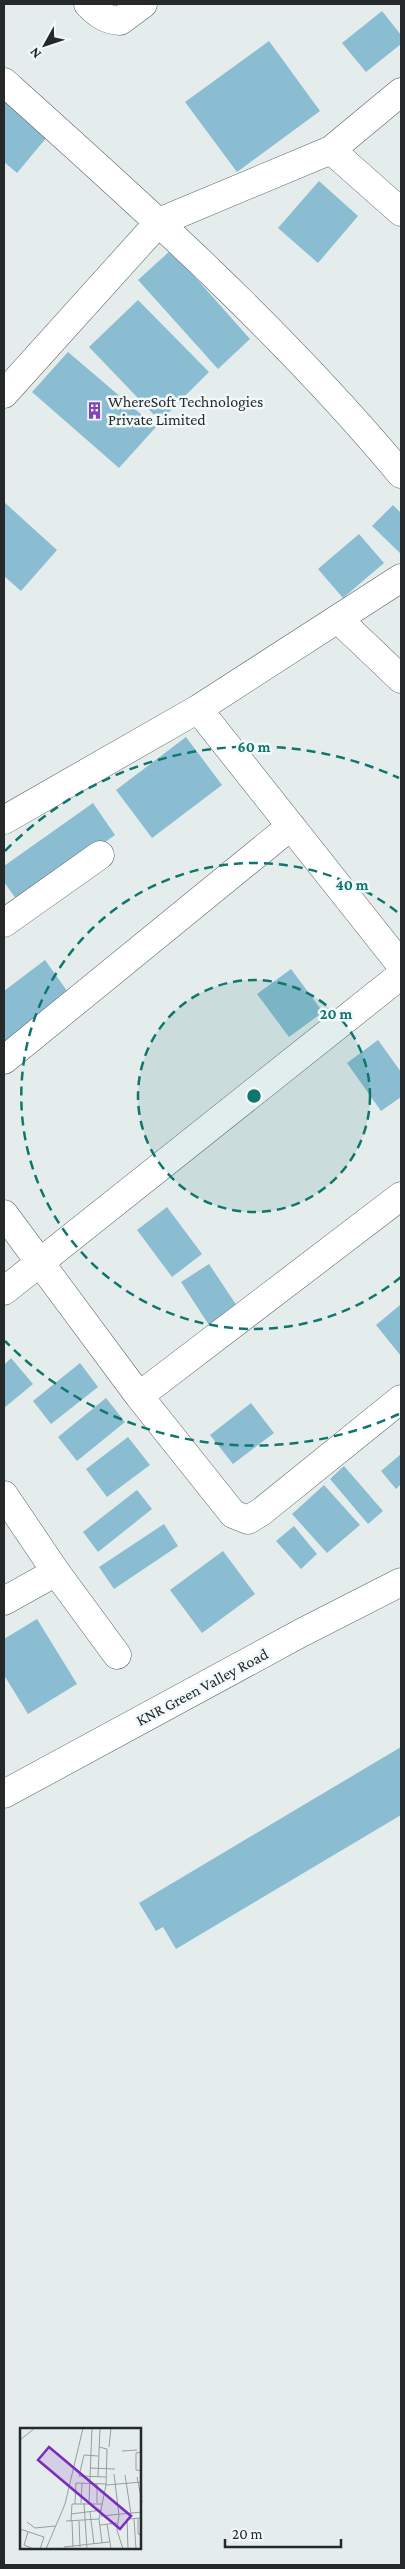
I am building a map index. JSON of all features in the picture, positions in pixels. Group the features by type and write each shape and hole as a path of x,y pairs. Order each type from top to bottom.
{"street":[{"path":"88,4 97,14 110,20 120,21 142,4"},
{"path":"4,82 159,222 352,416 401,474"},
{"path":"4,394 159,222 331,150 401,92"},
{"path":"331,150 401,212"},
{"path":"4,820 198,709 339,620 401,578"},
{"path":"339,620 401,679"},
{"path":"198,709 401,965"},
{"path":"4,1060 291,826"},
{"path":"4,923 100,855"},
{"path":"4,1291 401,975"},
{"path":"139,1396 401,1196"},
{"path":"4,1214 139,1396 232,1514 248,1520 401,1399"},
{"path":"4,1495 56,1572 117,1655"},
{"path":"4,1601 56,1572"},
{"name":"KNR Green Valley Road","path":"4,1794 301,1633 401,1582"}],"building":[{"path":"382,11 401,35 401,44 366,72 342,43"},
{"path":"269,41 320,111 237,172 185,102"},
{"path":"4,91 52,131 17,173 4,162"},
{"path":"319,181 358,216 318,263 278,228"},
{"path":"171,250 250,339 218,369 138,280"},
{"path":"138,300 209,372 160,421 89,347"},
{"name":"WhereSoft Technologies Private Limited","path":"68,352 156,427 119,468 32,392"},
{"path":"4,502 57,550 21,591 4,576"},
{"path":"393,505 401,513 400,553 372,526"},
{"path":"359,534 384,563 343,598 318,569"},
{"path":"186,737 222,785 152,838 116,790"},
{"path":"93,803 115,835 19,903 4,882 4,866"},
{"path":"45,960 70,995 4,1045 4,991"},
{"path":"291,969 323,1012 289,1037 257,994"},
{"path":"378,1040 401,1072 401,1097 381,1111 347,1063"},
{"path":"167,1207 202,1254 172,1277 137,1230"},
{"path":"209,1264 237,1306 209,1325 181,1282"},
{"path":"400,1305 401,1307 401,1356 376,1325"},
{"path":"11,1358 33,1384 4,1408 4,1365"},
{"path":"80,1363 98,1387 51,1424 33,1401"},
{"path":"106,1398 125,1422 77,1461 58,1437"},
{"path":"251,1403 274,1433 233,1464 210,1435"},
{"path":"128,1437 150,1465 107,1497 86,1469"},
{"path":"401,1454 401,1484 396,1489 381,1471"},
{"path":"344,1466 383,1511 368,1524 330,1479"},
{"path":"324,1485 360,1525 327,1553 292,1514"},
{"path":"137,1490 152,1509 98,1552 83,1532"},
{"path":"164,1524 178,1546 114,1589 99,1567"},
{"path":"294,1526 317,1554 301,1569 276,1541"},
{"path":"223,1551 255,1594 202,1633 170,1590"},
{"path":"37,1619 77,1684 28,1714 4,1675 4,1639"},
{"path":"401,1747 401,1815 176,1949 163,1927 156,1931 139,1903"}],"place":[{"name":"WhereSoft Technologies Private Limited","path":"94,410"}]}
